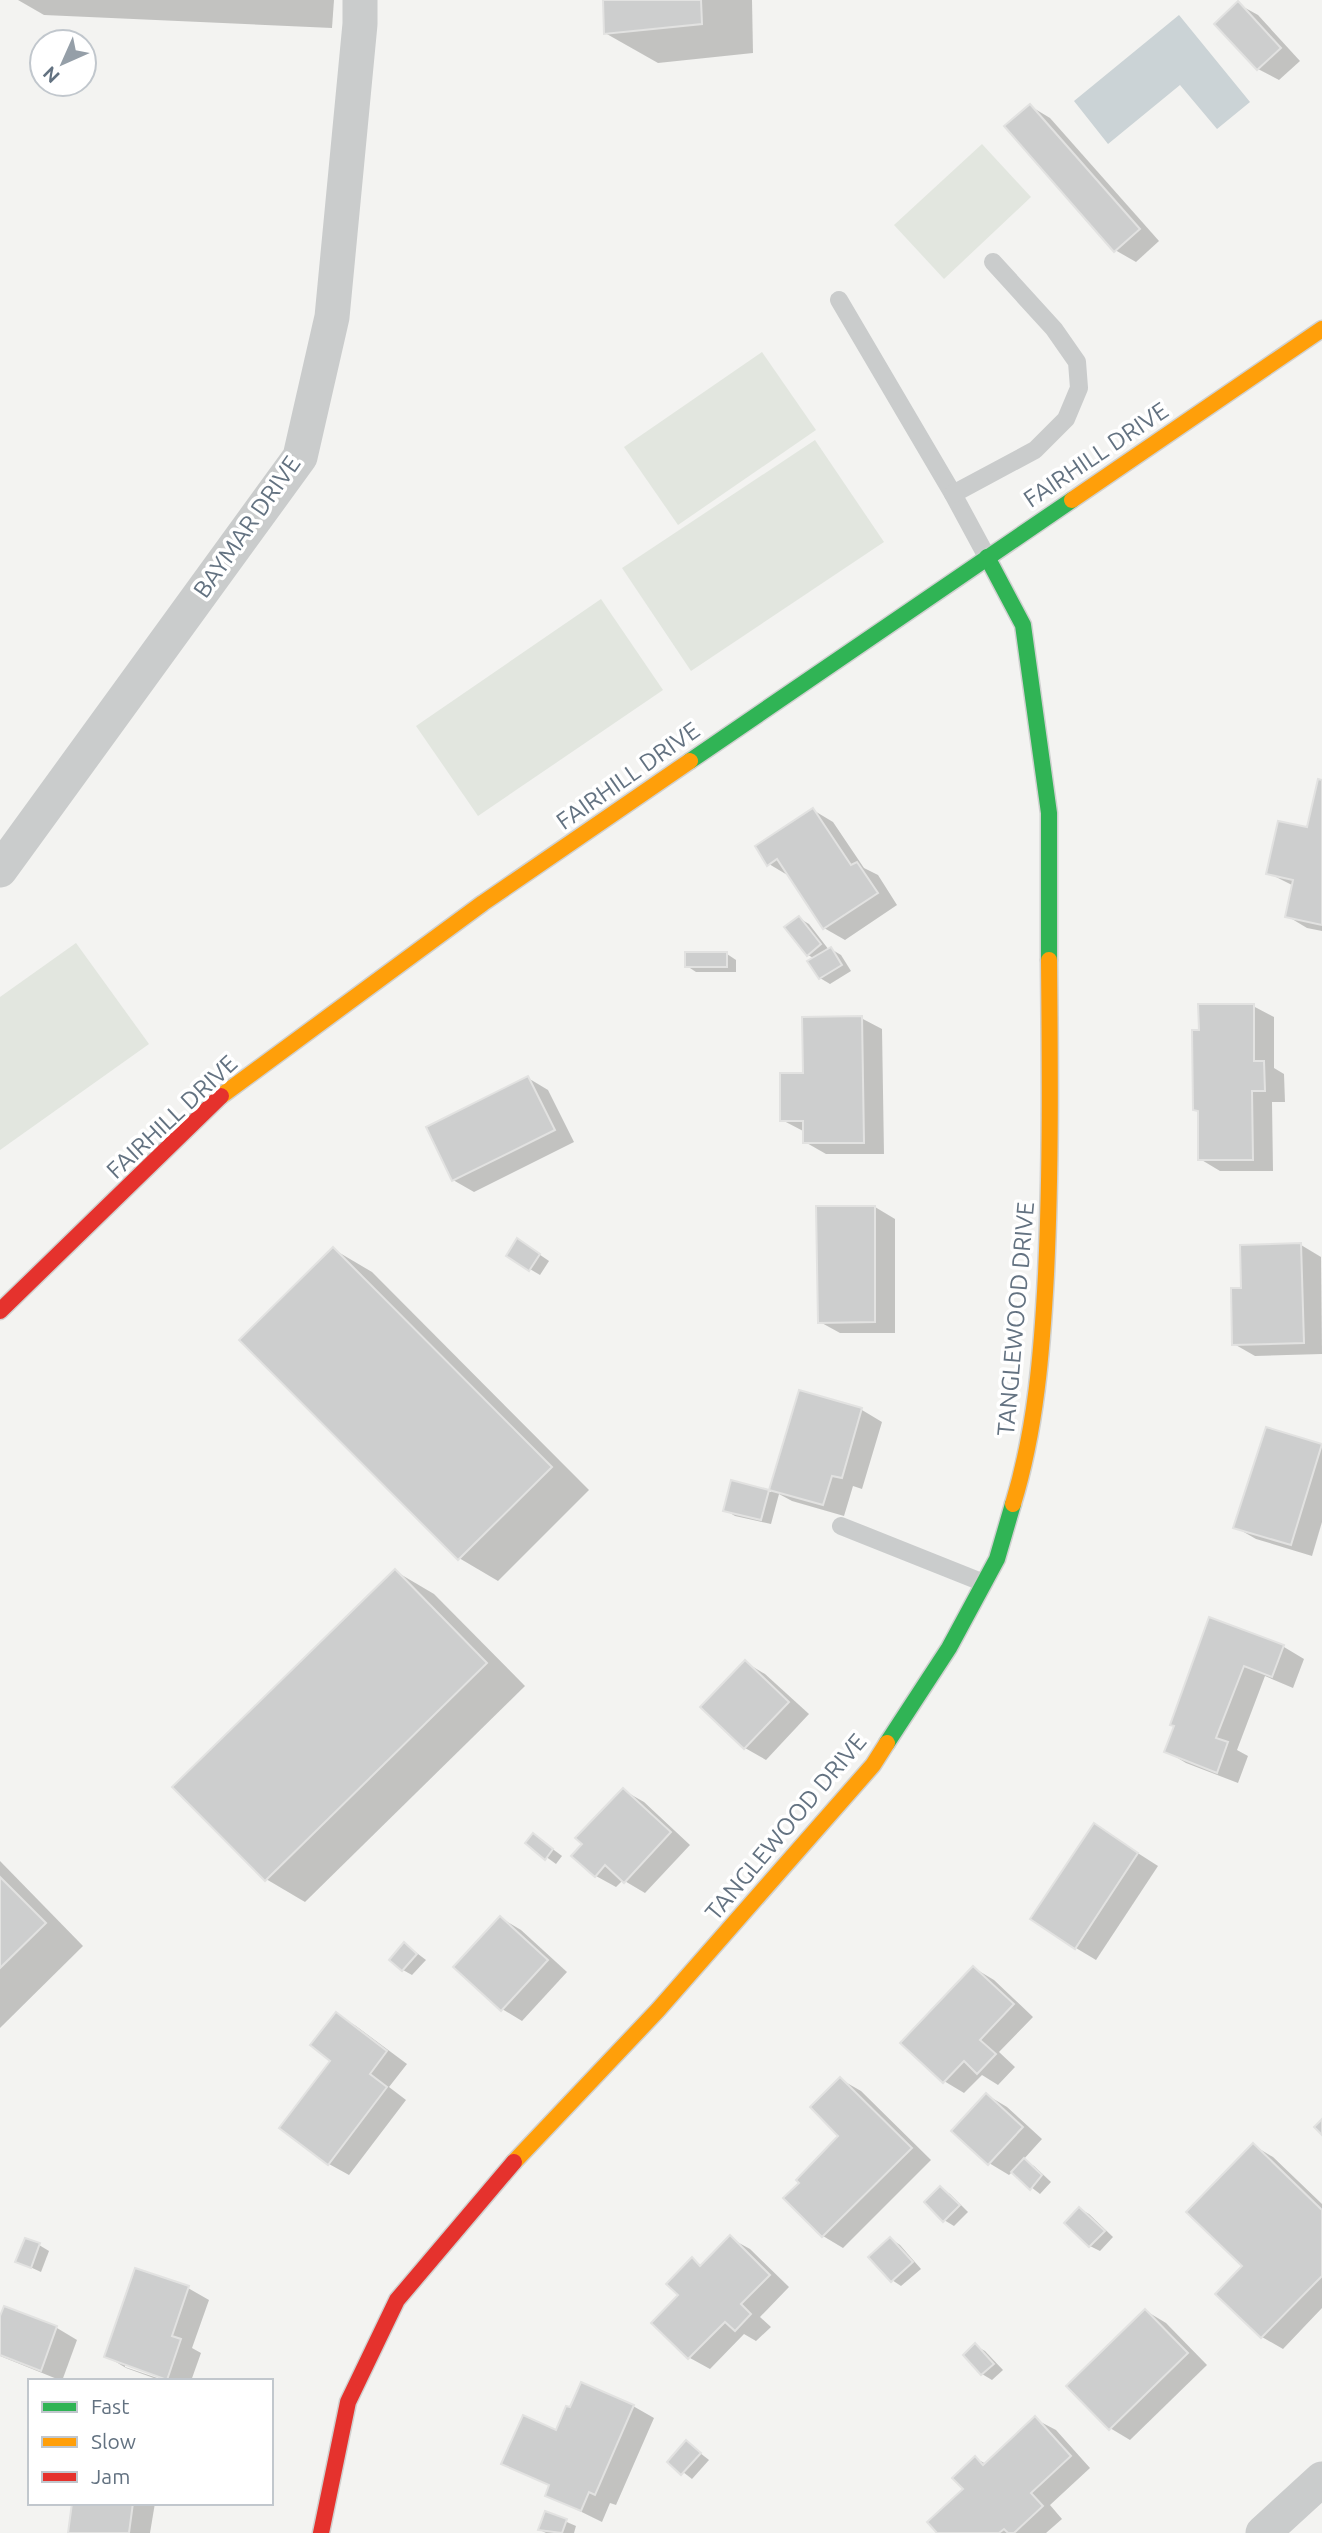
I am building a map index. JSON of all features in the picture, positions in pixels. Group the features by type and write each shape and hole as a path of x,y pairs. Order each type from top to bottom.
{"street":[{"name":"BAYMAR DRIVE","path":"0,870 300,457 332,317 360,24 360,0"},
{"name":"FAIRHILL DRIVE","path":"0,1311 225,1092 483,903 1322,329"},
{"name":"TANGLEWOOD DRIVE","path":"321,2533 348,2402 397,2300 500,2177 658,2010 873,1765 949,1648 996,1559 1026,1462 1042,1347 1050,1192 1049,813 1023,625 987,557"},
{"path":"1264,2533 1322,2479"}],"lane":[{"path":"953,494 1035,450 1066,419 1079,388 1077,362 1054,329 993,262"},
{"path":"839,300 987,557"},
{"path":"841,1526 984,1583"}],"shaded area":[{"path":"1179,15 1250,102 1217,129 1180,85 1108,144 1074,101"},
{"path":"982,144 1031,197 944,279 894,225"},
{"path":"762,352 816,430 678,525 624,447"},
{"path":"815,440 884,542 691,671 622,568"},
{"path":"601,599 663,690 478,816 416,726"},
{"path":"76,943 149,1044 0,1150 0,997"}],"building":[{"path":"603,0 701,0 702,24 604,34"},
{"path":"1238,1 1281,48 1257,70 1214,24"},
{"path":"1030,104 1140,229 1114,252 1004,126"},
{"path":"1318,779 1322,780 1322,925 1285,917 1293,880 1266,874 1278,821 1307,827"},
{"path":"813,808 851,865 857,862 878,893 823,929 777,859 767,866 755,846"},
{"path":"799,916 821,944 807,956 784,927"},
{"path":"831,947 842,965 819,979 807,961"},
{"path":"685,952 727,952 727,967 685,967"},
{"path":"1198,1004 1254,1004 1254,1061 1264,1061 1265,1091 1252,1091 1253,1160 1198,1160 1198,1111 1193,1110 1192,1030 1199,1030"},
{"path":"862,1016 864,1143 803,1143 803,1121 780,1121 780,1073 803,1073 802,1017"},
{"path":"528,1076 555,1130 452,1181 426,1127"},
{"path":"816,1206 875,1206 875,1322 818,1323"},
{"path":"517,1238 540,1254 529,1271 506,1256"},
{"path":"1301,1243 1304,1343 1232,1345 1231,1288 1241,1288 1240,1245"},
{"path":"333,1247 552,1467 458,1560 239,1340"},
{"path":"799,1390 862,1408 842,1478 832,1476 823,1505 769,1490"},
{"path":"1266,1427 1322,1444 1291,1545 1233,1528"},
{"path":"731,1480 769,1490 761,1520 723,1511"},
{"path":"395,1569 487,1663 265,1881 172,1787"},
{"path":"1209,1617 1284,1645 1272,1677 1244,1666 1216,1738 1228,1742 1217,1773 1164,1752 1174,1726 1170,1725"},
{"path":"745,1660 789,1702 744,1749 700,1707"},
{"path":"623,1788 671,1832 624,1883 605,1865 595,1877 571,1856 582,1844 575,1838"},
{"path":"1094,1823 1138,1853 1075,1949 1030,1919"},
{"path":"533,1833 553,1849 545,1860 525,1843"},
{"path":"0,1877 46,1923 0,1968"},
{"path":"500,1916 548,1960 501,2011 453,1967"},
{"path":"404,1942 417,1954 402,1971 389,1960"},
{"path":"973,1966 1014,2004 980,2040 996,2054 977,2074 964,2061 943,2083 900,2043"},
{"path":"336,2012 387,2051 370,2074 387,2087 328,2165 279,2128 330,2061 310,2045"},
{"path":"840,2077 912,2148 822,2237 783,2198 799,2183 796,2180 838,2136 810,2107"},
{"path":"986,2093 1023,2127 988,2165 951,2131"},
{"path":"1322,2119 1322,2135 1314,2127"},
{"path":"1253,2143 1322,2210 1322,2276 1261,2338 1215,2294 1242,2266 1186,2212"},
{"path":"1024,2158 1042,2175 1030,2190 1011,2172"},
{"path":"940,2186 960,2205 943,2222 924,2202"},
{"path":"1079,2207 1105,2231 1089,2247 1064,2223"},
{"path":"730,2235 770,2275 741,2304 751,2314 735,2331 725,2322 688,2359 651,2323 678,2295 666,2284 692,2257 700,2266"},
{"path":"890,2237 913,2262 891,2282 868,2257"},
{"path":"25,2238 40,2243 31,2268 15,2262"},
{"path":"135,2268 189,2286 172,2336 181,2339 167,2379 104,2357"},
{"path":"4,2306 57,2326 41,2371 0,2355 0,2316"},
{"path":"1145,2309 1188,2353 1109,2430 1066,2386"},
{"path":"975,2343 994,2364 981,2375 963,2355"},
{"path":"581,2382 634,2405 595,2495 589,2492 581,2511 545,2496 549,2485 501,2464 523,2415 556,2430 566,2406 570,2407"},
{"path":"1035,2416 1071,2456 1031,2493 1043,2506 1014,2533 1008,2533 1004,2529 999,2533 937,2533 927,2522 963,2489 952,2478 975,2456 983,2465"},
{"path":"686,2440 701,2453 681,2475 667,2462"},
{"path":"72,2505 133,2505 129,2533 68,2533"},
{"path":"545,2511 567,2519 562,2533 538,2530"}],"traffic: fast":[{"path":"690,761 1072,500"},
{"path":"987,557 1023,625 1049,813 1049,960"},
{"path":"887,1743 949,1648 997,1559 1013,1504"}],"traffic: slow":[{"path":"1072,500 1322,329"},
{"path":"221,1096 483,903 690,761"},
{"path":"1013,1504 1032,1419 1044,1303 1048,1235 1049,960"},
{"path":"514,2162 658,2010 873,1765 887,1743"}],"traffic: jam":[{"path":"0,1311 221,1096"},
{"path":"321,2533 348,2402 397,2300 514,2162"}]}
